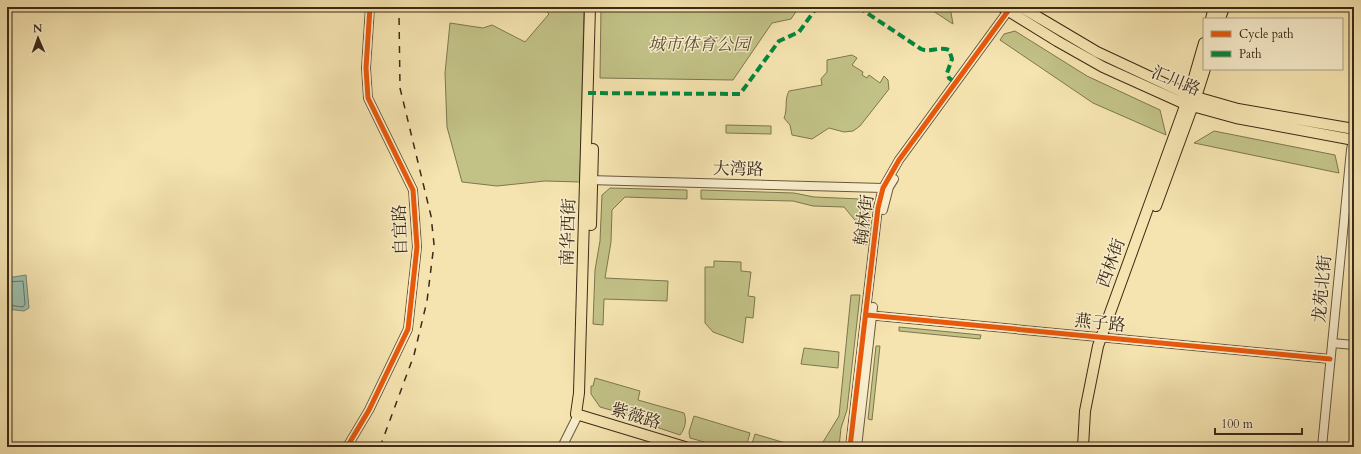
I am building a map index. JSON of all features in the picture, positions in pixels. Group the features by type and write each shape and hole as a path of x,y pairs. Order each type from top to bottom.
{"main road":[{"name":"汇川路","path":"1021,7 1097,52 1191,101 1354,130"},
{"path":"1211,18 1214,7"},
{"path":"1220,18 1224,7"},
{"name":"南华西街","path":"580,416 576,414 579,393 590,180 592,9"},
{"name":"汇川路","path":"1008,11 1103,67 1236,118 1354,138"},
{"path":"1191,101 1203,47"},
{"path":"1191,101 1205,70"},
{"name":"西林街","path":"1083,447 1085,411 1092,372 1191,101"},
{"name":"西林街","path":"1088,447 1091,411 1104,338"},
{"name":"紫薇路","path":"580,416 684,447"}],"street":[{"name":"自宜路","path":"347,447 369,410 408,329 417,247 413,190 368,98 366,68 370,7"},
{"name":"翰林街","path":"857,447 870,315 878,208 899,160 1008,11"},
{"name":"龙苑北街","path":"1322,447 1354,138"},
{"name":"大湾路","path":"590,180 886,189"},
{"name":"翰林街","path":"850,447 870,315"},
{"name":"燕子路","path":"870,315 1330,359"},
{"path":"1332,343 1354,345"},
{"name":"南华西街","path":"562,447 580,416"}],"green space":[{"path":"542,7 584,7 580,182 545,181 497,186 462,182 447,127 445,73 450,23 483,28 492,25 525,42 549,14"},
{"name":"城市体育公园","path":"601,7 799,7 791,19 772,23 733,80 600,78"},
{"path":"927,7 950,7 953,24"},
{"path":"1015,31 1087,76 1160,110 1166,135 1093,103 1000,40 1004,34"},
{"path":"852,55 857,58 852,65 863,72 862,75 867,78 869,75 880,83 884,76 888,80 889,89 860,126 853,131 844,132 829,128 812,139 792,135 790,125 784,118 789,91 822,85 821,79 827,72 827,60"},
{"path":"726,125 771,126 771,134 726,133"},
{"path":"1214,131 1335,155 1339,173 1194,143"},
{"path":"610,188 687,190 687,199 625,197 612,210 611,242 605,278 668,281 667,301 604,299 603,325 593,324 595,270 600,241 602,195"},
{"path":"701,190 794,193 814,197 860,199 870,210 866,245 857,244 859,225 844,207 813,206 793,201 701,199"},
{"path":"714,261 741,262 741,271 751,272 748,296 755,297 753,318 746,317 743,343 713,332 705,323 705,267 714,267"},
{"path":"851,295 860,295 847,410 841,428 839,447 820,447 839,416"},
{"path":"899,327 981,335 980,339 899,331"},
{"path":"876,346 880,346 872,420 868,419"},
{"path":"804,348 839,352 838,368 801,364"},
{"path":"595,378 640,391 638,400 684,413 685,422 682,433 680,435 659,428 643,419 600,407 591,394 591,386 593,386"},
{"path":"694,416 750,433 746,447 722,447 690,438 689,432"},
{"path":"755,434 799,447 751,447"}],"water":[{"path":"26,275 29,308 24,311 7,309 7,278"}],"railway":[{"path":"380,447 414,355 427,301 434,244 431,216 400,88 399,14 401,7"}],"marked path":[{"path":"588,93 740,94 779,41 799,32 817,7"},
{"path":"858,7 921,49 949,50 952,59 947,73 949,78 956,83"}],"cycle path":[{"path":"347,447 369,410 408,329 417,247 413,190 368,98 366,68 370,7"},
{"path":"850,447 878,208 883,188 899,160 1008,11"},
{"path":"867,315 1330,359"}]}
